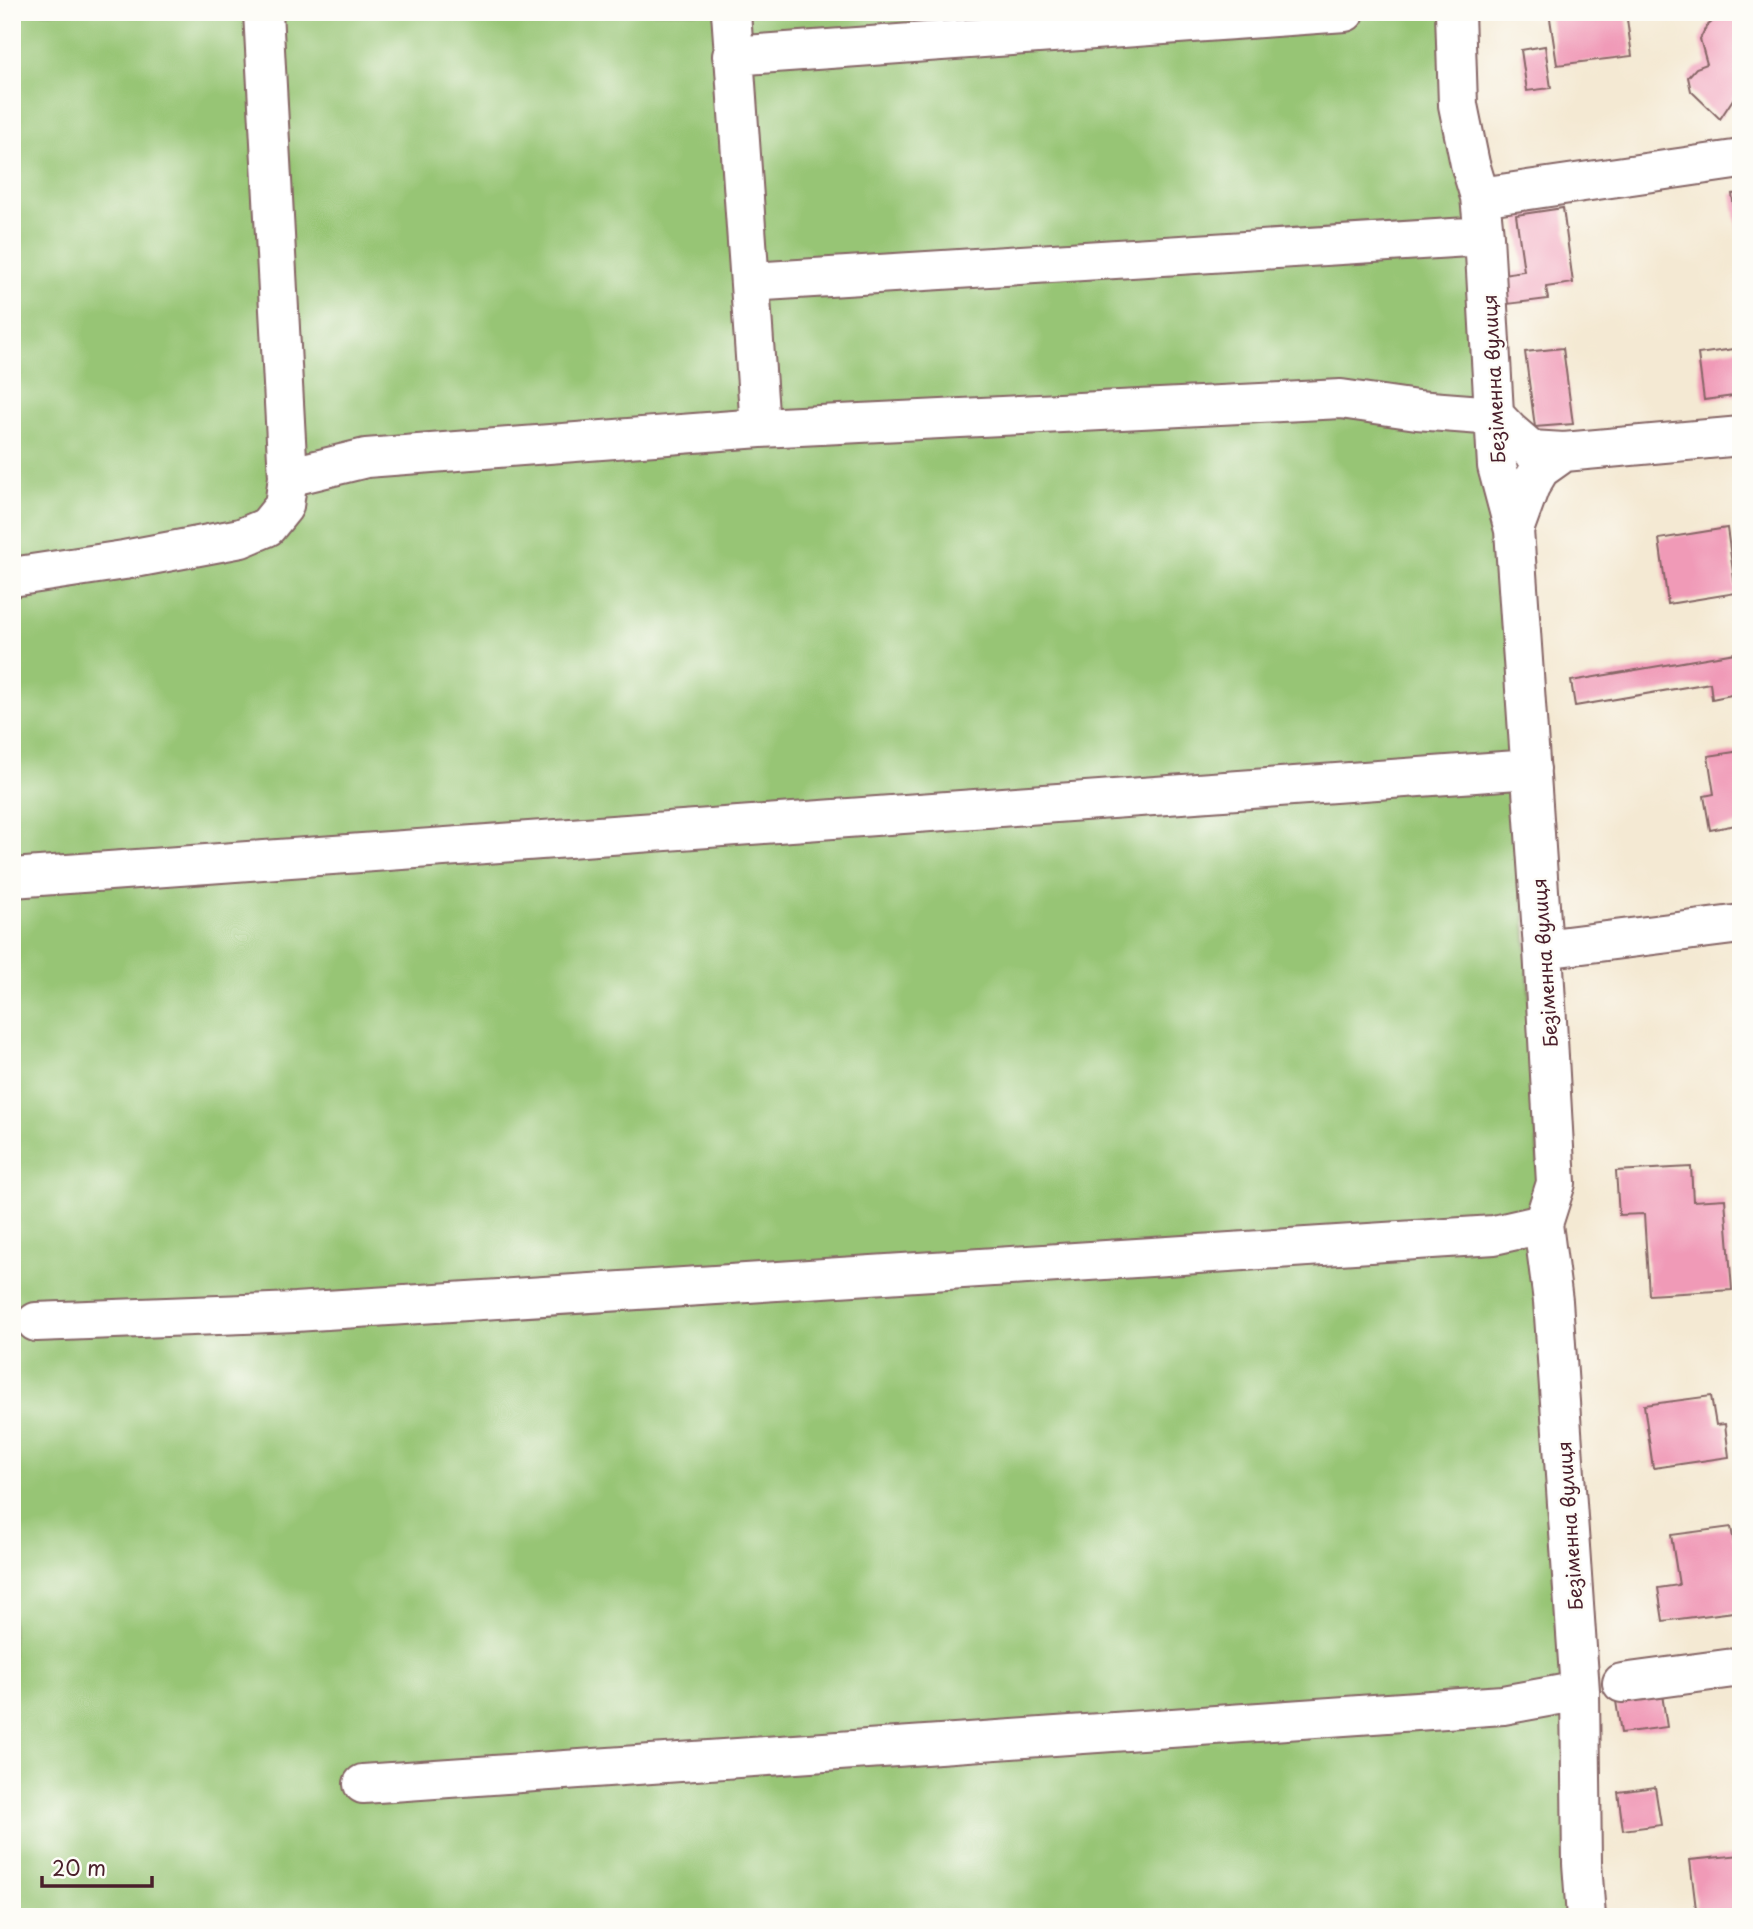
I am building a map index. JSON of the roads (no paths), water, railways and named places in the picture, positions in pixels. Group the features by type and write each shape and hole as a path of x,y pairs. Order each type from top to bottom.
{"street":[{"path":"12,577 241,538 267,527 284,506 288,477 263,12"},
{"path":"731,12 760,428"},
{"path":"733,56 1345,12"},
{"name":"Безіменна вулиця","path":"1455,12 1458,105 1480,197 1484,236 1497,466 1514,530 1531,769 1556,1183 1542,1224 1553,1301 1580,1691 1586,1917"},
{"path":"1480,197 1741,159"},
{"path":"750,282 1484,236"},
{"path":"288,477 366,458 760,428 1341,399 1417,410 1495,416 1531,450 1564,452 1741,436"},
{"path":"1514,530 1530,486 1540,469 1564,452"},
{"path":"12,878 1531,769"},
{"path":"1543,949 1741,924"},
{"path":"36,1322 295,1312 1493,1235 1542,1224"},
{"path":"1622,1683 1741,1667"},
{"path":"363,1784 1503,1705 1580,1691"}]}
